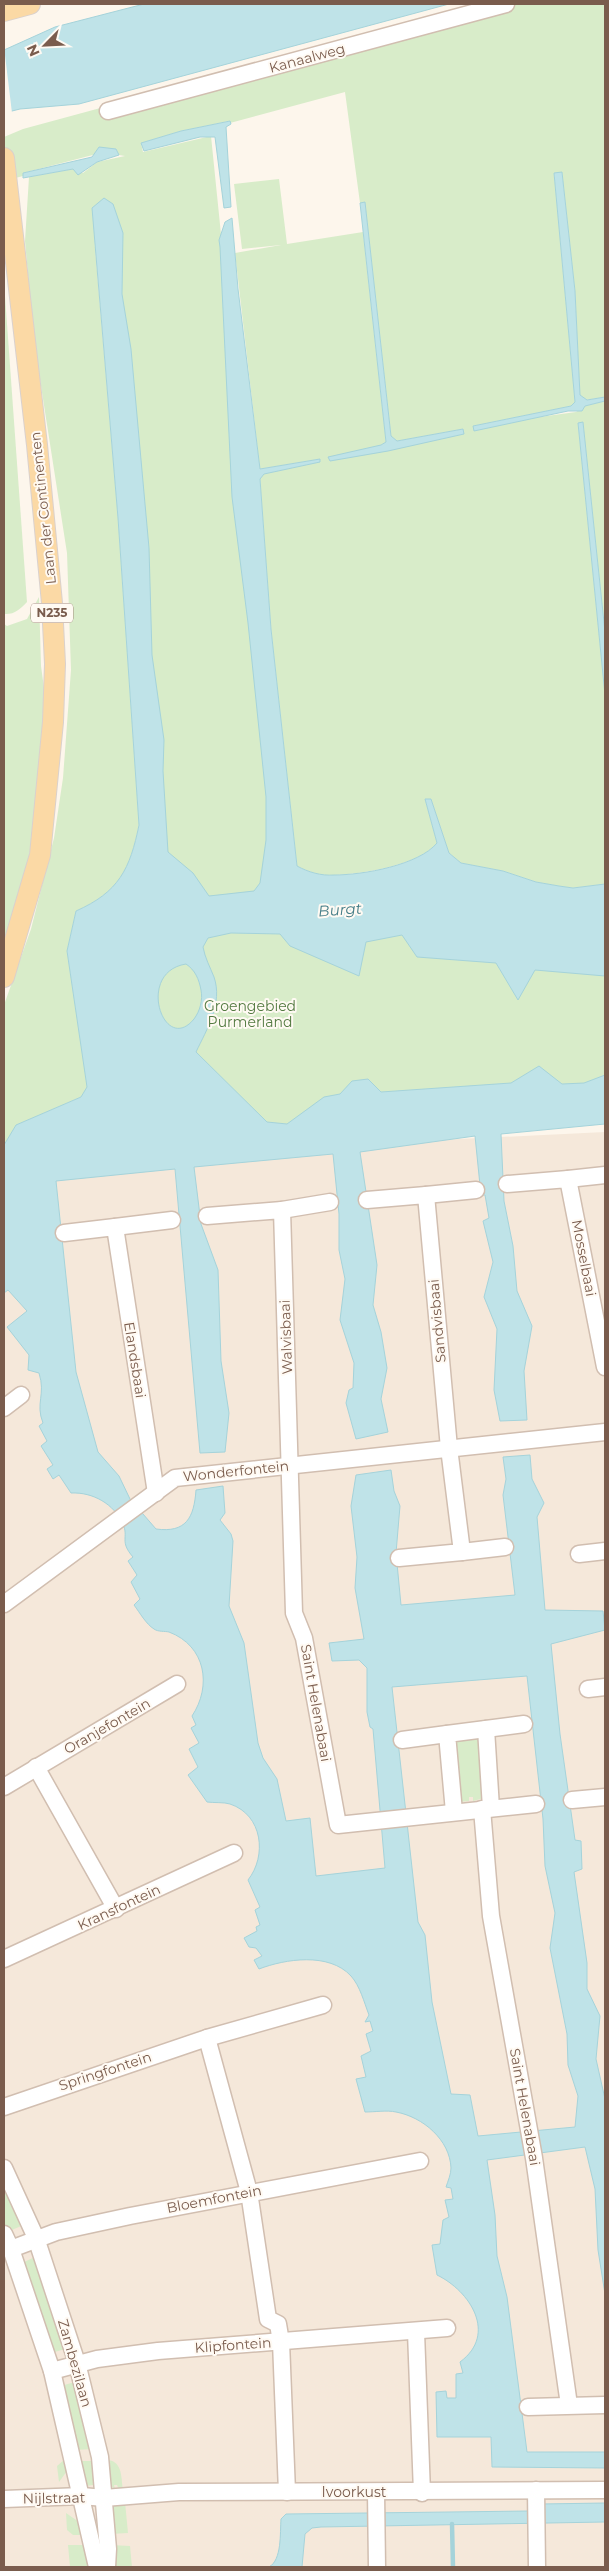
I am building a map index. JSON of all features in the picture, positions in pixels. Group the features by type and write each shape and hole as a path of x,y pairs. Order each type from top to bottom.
{"main road":[{"path":"4,12 30,4"},
{"name":"Laan der Continenten","path":"4,158 37,445 52,603 55,664 53,722 40,855 4,977"}],"street":[{"name":"Kanaalweg","path":"108,111 506,4"},
{"path":"507,1184 605,1175"},
{"name":"Mosselbaai","path":"568,1179 605,1367"},
{"path":"367,1200 476,1190"},
{"name":"Sandvisbaai","path":"426,1195 449,1448"},
{"path":"207,1216 282,1210 330,1202"},
{"name":"Walvisbaai","path":"282,1210 291,1465"},
{"path":"64,1233 172,1220"},
{"name":"Elandsbaai","path":"115,1227 156,1493"},
{"path":"4,1408 21,1395"},
{"name":"Wonderfontein","path":"4,1604 175,1478 605,1432"},
{"path":"449,1448 462,1552"},
{"name":"Saint Helenabaai","path":"291,1465 294,1613 304,1638 338,1825 536,1804"},
{"path":"399,1558 506,1547"},
{"path":"579,1554 605,1551"},
{"name":"Oranjefontein","path":"4,1788 36,1767 177,1684"},
{"path":"588,1689 605,1687"},
{"path":"402,1740 524,1724"},
{"name":"Saint Helenabaai","path":"486,1729 486,1809 491,1916 534,2158 569,2405"},
{"path":"447,1734 454,1812"},
{"path":"36,1767 116,1909"},
{"path":"572,1800 605,1796"},
{"name":"Kransfontein","path":"4,1959 234,1853"},
{"name":"Springfontein","path":"4,2107 207,2038 323,2005"},
{"path":"207,2038 249,2192 268,2319 278,2324 281,2342 287,2492"},
{"name":"Bloemfontein","path":"11,2249 56,2232 249,2192 420,2161"},
{"name":"Zambezilaan","path":"4,2168 36,2238 77,2363 100,2457 108,2549 107,2567"},
{"name":"Zambezilaan","path":"4,2234 11,2249 52,2371 97,2567"},
{"name":"Klipfontein","path":"52,2371 77,2363 158,2350 416,2332 447,2328"},
{"path":"416,2332 422,2493"},
{"path":"528,2407 605,2405"},
{"name":"Ivoorkust","path":"104,2498 179,2492 287,2492 376,2498 422,2493 536,2496 605,2490"},
{"name":"Nijlstraat","path":"4,2499 82,2496 104,2498"},
{"path":"536,2496 537,2567"},
{"path":"376,2498 377,2567"}],"shaded area":[{"path":"605,1132 605,2567 4,2567 4,1161"}],"green space":[{"name":"Groengebied Purmerland","path":"515,4 605,4 605,397 586,400 580,395 575,291 562,173 554,173 575,402 571,406 473,426 576,412 585,406 605,401 605,632 583,423 578,423 605,695 605,884 573,888 559,886 536,882 503,871 461,863 449,853 431,799 425,799 437,843 429,851 417,857 390,867 346,874 319,874 297,866 271,629 260,479 263,474 319,462 320,459 260,469 235,253 281,245 242,249 234,184 279,179 287,244 363,232 386,442 381,445 382,451 463,434 463,429 397,441 391,436 365,203 360,203 345,92 230,123 229,121 181,131 141,143 143,152 211,136 289,903 605,917 605,1104 166,1137 122,998 154,836 94,236 118,518 139,824 131,854 120,878 103,896 76,911 67,951 88,1087 81,1097 17,1125 4,1145 4,1005 31,929 54,838 63,778 71,670 67,553 34,341 25,241 29,177 73,169 83,173 97,162 125,156 119,155 116,149 23,173 23,176 4,181 4,137 23,129 152,94"},
{"path":"4,282 27,602 11,614 4,614"},
{"path":"39,597 41,666 47,710 41,776 26,879 4,967 4,624 7,626 27,619"},
{"path":"466,1736 481,1738 481,1779 484,1798 473,1801 473,1797 469,1797 469,1801 458,1802 452,1742"},
{"path":"4,2173 26,2224 7,2232 4,2225"},
{"path":"39,2255 69,2348 51,2353 20,2264"},
{"path":"78,2381 93,2449 75,2450 61,2386"},
{"path":"64,2460 67,2471 59,2482 57,2466"},
{"path":"108,2460 113,2461 119,2467 123,2490 119,2490 117,2485 114,2485 115,2489 109,2484"},
{"path":"78,2461 95,2461 93,2485 86,2486"},
{"path":"125,2502 128,2533 110,2534 111,2508 114,2504"},
{"path":"66,2513 79,2522 84,2535 73,2535 67,2530"},
{"path":"68,2545 87,2545 91,2567 70,2567"},
{"path":"110,2545 130,2546 132,2567 111,2567"}],"water":[{"path":"144,4 449,4 79,104 20,109 4,113 4,50 55,27"},
{"path":"230,121 231,124 226,127 231,207 224,208 215,137 200,137 144,151 141,143 181,131"},
{"path":"99,147 116,149 119,155 97,162 78,175 73,169 23,178 23,173 92,157"},
{"path":"562,172 575,291 580,395 587,400 605,397 605,401 585,406 582,411 568,411 474,431 473,426 571,406 575,402 554,173"},
{"name":"Burgt","path":"104,198 113,204 123,233 122,294 131,349 149,548 152,655 164,740 163,771 168,852 193,873 209,896 254,891 260,883 266,840 266,797 248,623 232,497 219,240 225,222 232,218 238,289 260,469 320,459 320,462 264,474 260,479 271,629 297,866 319,874 346,875 375,871 404,863 429,851 437,843 425,799 431,799 449,853 461,863 503,871 536,882 559,886 573,888 605,884 605,976 535,970 518,1000 496,963 417,957 402,935 366,942 359,976 290,946 280,934 231,933 208,938 203,947 214,977 217,996 209,1025 196,1052 267,1122 287,1124 324,1097 340,1094 352,1081 368,1079 381,1092 511,1083 539,1066 562,1084 584,1083 605,1075 605,1124 501,1134 504,1201 513,1246 517,1291 532,1326 524,1371 527,1420 500,1421 494,1390 497,1329 484,1297 493,1262 483,1221 489,1218 485,1195 481,1195 475,1136 360,1152 377,1265 373,1305 381,1332 387,1368 381,1399 388,1432 356,1439 346,1403 349,1390 353,1388 354,1363 340,1320 345,1279 339,1250 339,1214 333,1154 194,1167 201,1224 218,1270 221,1361 229,1413 225,1452 200,1453 175,1169 56,1181 76,1372 98,1452 119,1476 130,1499 156,1529 175,1529 186,1522 193,1508 196,1490 223,1486 225,1513 220,1520 231,1534 233,1541 229,1606 244,1643 258,1743 263,1758 277,1779 286,1821 310,1818 316,1876 385,1868 373,1729 370,1727 367,1712 367,1668 359,1660 332,1661 329,1643 364,1639 355,1588 357,1557 351,1506 356,1475 391,1470 394,1491 400,1506 396,1553 401,1605 515,1595 503,1495 506,1479 503,1457 530,1455 532,1479 544,1503 537,1517 545,1610 603,1611 605,1630 551,1644 560,1734 575,1840 581,1841 582,1869 574,1872 587,1963 587,1989 600,2016 596,2059 605,2099 605,2294 598,2250 595,2189 585,2147 487,2160 495,2215 497,2256 507,2297 527,2452 605,2452 605,2468 492,2467 491,2437 437,2437 436,2392 446,2391 447,2398 456,2398 456,2374 463,2373 460,2362 471,2351 477,2339 478,2326 469,2302 460,2291 437,2275 432,2245 440,2244 443,2220 449,2217 445,2200 453,2199 451,2188 446,2187 451,2168 446,2148 433,2131 416,2119 392,2111 365,2112 356,2079 366,2077 361,2056 371,2051 366,2034 373,2031 370,2021 365,2022 369,2015 359,1989 351,1976 342,1968 331,1963 319,1961 294,1960 259,1969 254,1960 262,1956 256,1948 249,1947 244,1938 257,1931 256,1927 260,1925 255,1910 260,1907 248,1880 258,1860 258,1837 255,1827 241,1809 228,1803 207,1802 188,1775 198,1767 189,1749 199,1743 191,1728 196,1725 192,1716 202,1692 202,1668 198,1657 181,1638 169,1632 157,1631 151,1627 134,1605 140,1599 131,1582 137,1575 128,1561 133,1557 126,1547 125,1529 119,1517 108,1505 95,1497 71,1493 59,1475 53,1479 47,1469 53,1465 41,1446 47,1441 39,1426 43,1423 40,1410 41,1381 39,1373 28,1370 29,1355 7,1327 27,1311 8,1290 4,1293 4,1145 16,1125 81,1097 87,1087 67,951 76,911 103,896 120,877 131,854 139,825 118,518 92,208","holes":["186,964 196,975 202,998 194,1019 183,1028 173,1027 165,1020 160,1008 158,995 162,981 170,970","527,1676 543,1819 545,1866 555,1913 550,1948 567,2034 568,2065 578,2096 575,2127 478,2136 470,2095 451,2094 432,2002 425,1935 418,1922 392,1687"]},
{"path":"365,202 391,436 397,441 463,429 464,434 388,451 330,461 328,457 381,445 386,442 360,203"},
{"path":"583,422 605,632 605,695 578,423"},
{"path":"605,2503 605,2522 312,2528 305,2534 302,2567 269,2567 276,2559 281,2519 286,2514 529,2511 541,2504"}],"pier":[{"path":"4,47 12,113 4,115"}],"waterway":[{"path":"452,2524 453,2567"}]}
